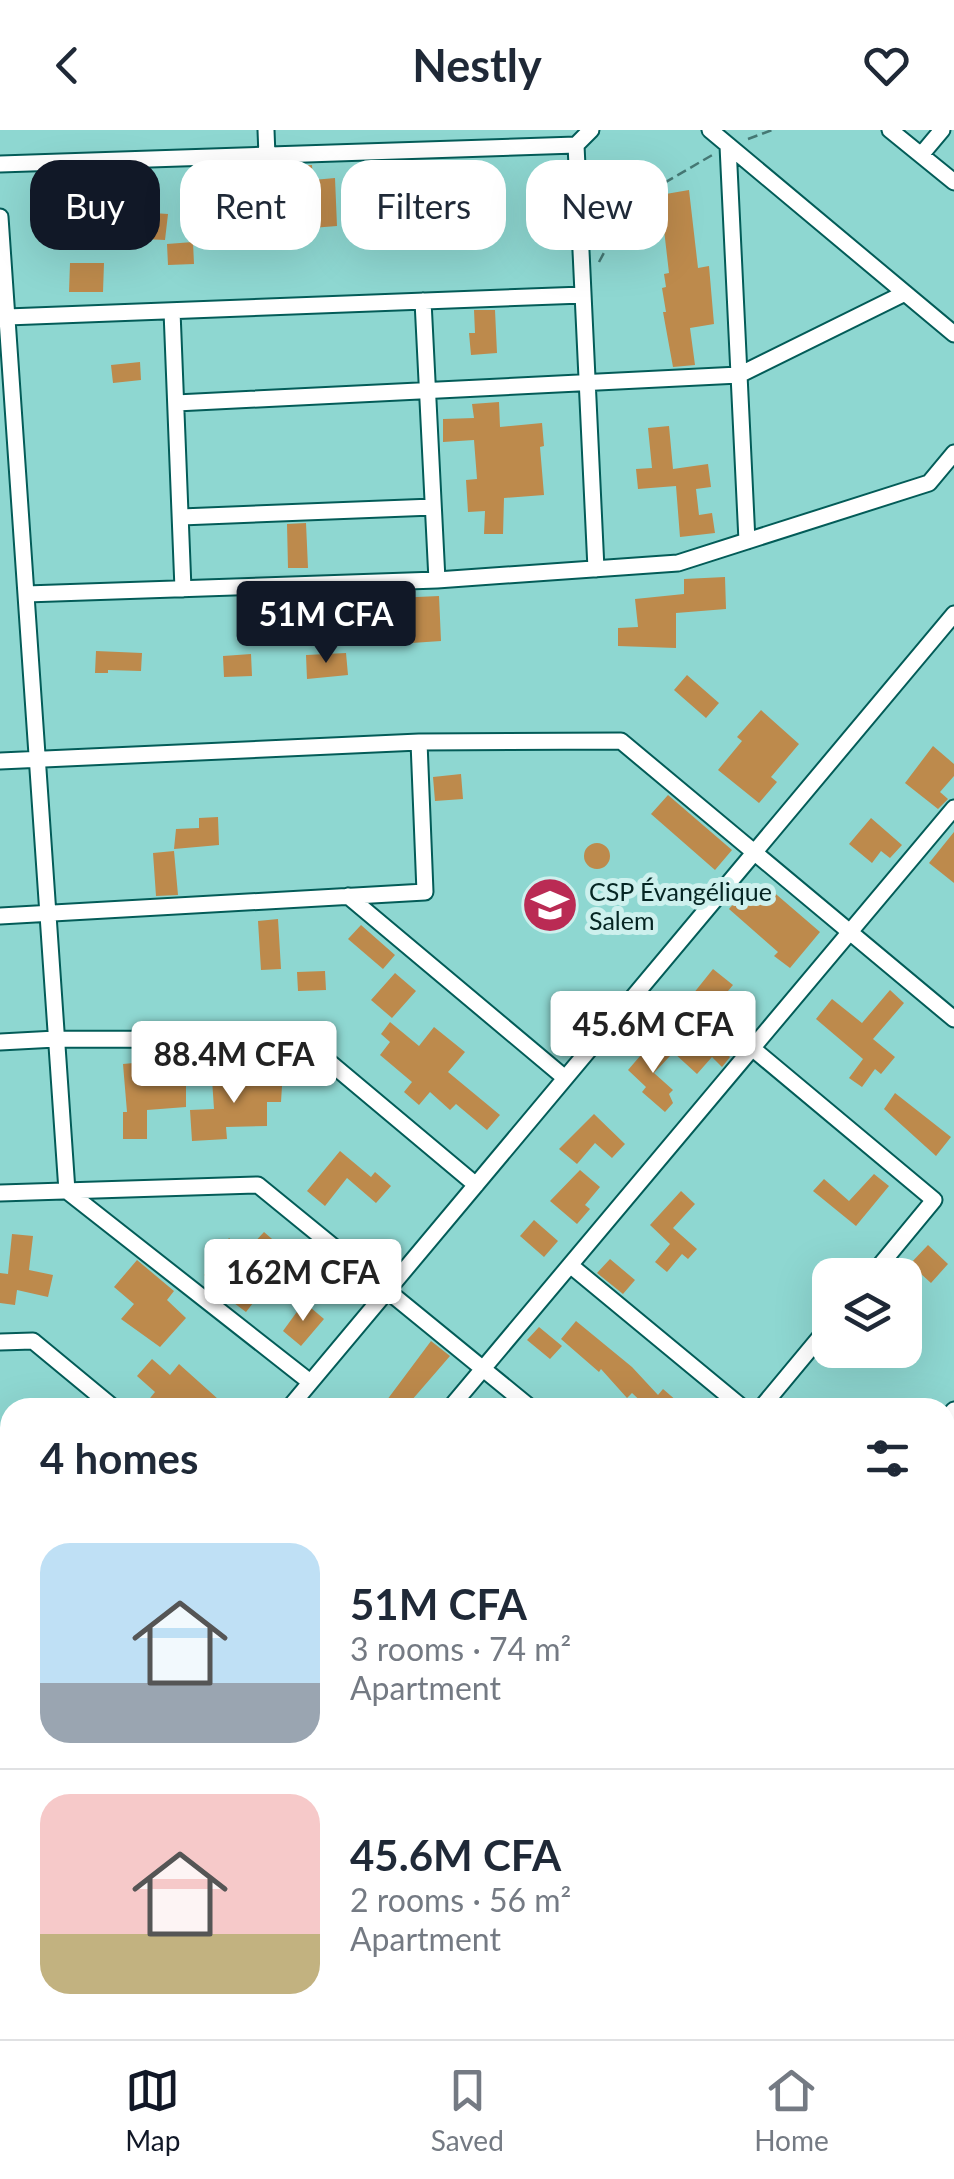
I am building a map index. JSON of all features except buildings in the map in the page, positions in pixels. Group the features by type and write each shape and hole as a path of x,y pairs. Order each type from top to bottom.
{"street":[{"path":"266,130 267,156"},
{"path":"0,164 576,145 591,130"},
{"path":"710,130 954,334"},
{"path":"890,130 954,182"},
{"path":"921,155 942,130"},
{"path":"576,145 596,569"},
{"path":"728,146 747,542"},
{"path":"0,217 67,1191 310,1382"},
{"path":"176,403 739,375 905,293"},
{"path":"7,317 583,294"},
{"path":"423,301 437,580"},
{"path":"172,311 184,589"},
{"path":"26,594 437,580 678,563 930,483 954,453"},
{"path":"180,517 433,507"},
{"path":"297,1398 954,614"},
{"path":"0,761 419,742 621,741 954,1019"},
{"path":"0,916 425,892 419,742"},
{"path":"458,1398 952,813"},
{"path":"348,896 565,1078"},
{"path":"0,1042 56,1038 303,1040 476,1184"},
{"path":"752,1048 934,1200 886,1258"},
{"path":"0,1192 258,1185 520,1398"},
{"path":"570,1264 731,1398"},
{"path":"0,1342 33,1340 102,1398"},
{"path":"768,1398 812,1346"}],"path":[{"path":"597,266 626,212 658,186 728,146 772,130"}],"place":[{"name":"CSP Évangélique Salem","path":"550,905"}]}
